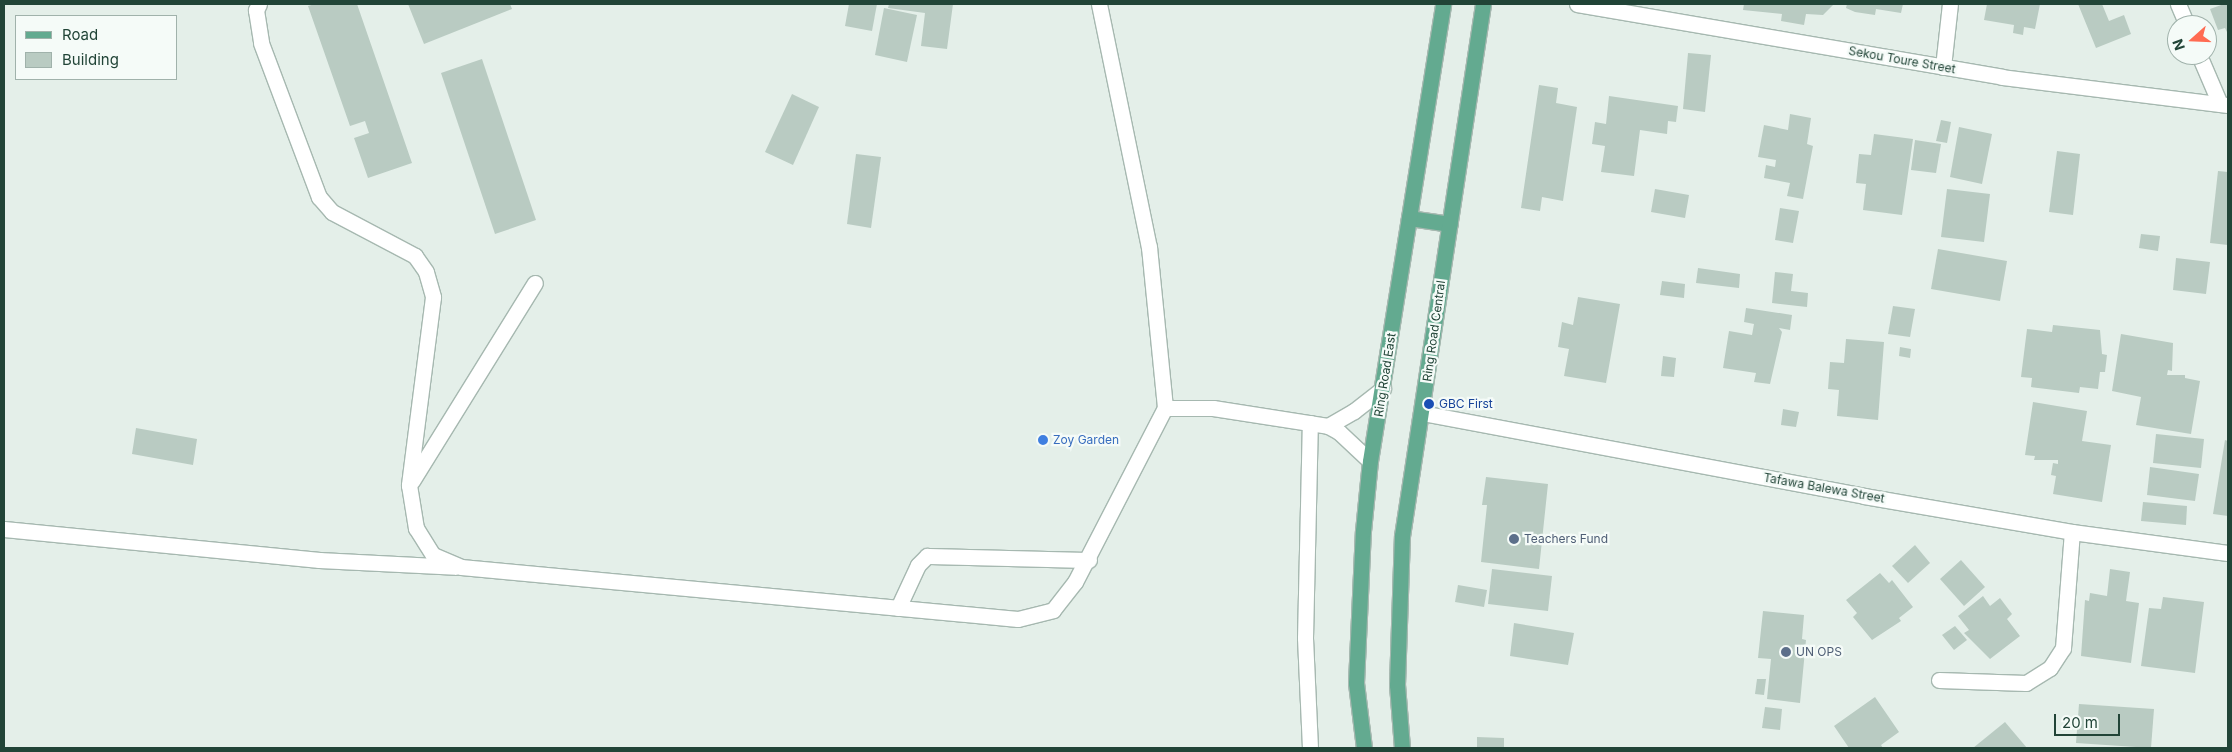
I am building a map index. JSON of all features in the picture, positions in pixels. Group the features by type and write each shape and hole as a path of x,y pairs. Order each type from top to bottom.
{"main road":[{"name":"Ring Road East","path":"1364,748 1356,683 1363,531 1370,461 1443,4"},
{"name":"Ring Road Central","path":"1402,748 1396,685 1402,536 1483,4"},
{"path":"1409,218 1450,224"}],"street":[{"path":"259,4 256,10 262,43 319,197 332,212 415,256 426,272 433,297 409,485 416,528 433,555 461,568"},
{"path":"4,529 319,560 461,568 1018,619 1053,610 1089,560 1165,408 1150,247 1099,4"},
{"name":"Sekou Toure Street","path":"1577,4 1943,68 2224,105"},
{"path":"1943,68 1950,4"},
{"path":"2204,65 2224,105"},
{"path":"409,485 535,283"},
{"path":"1328,426 1354,411 1383,388"},
{"path":"1165,408 1213,408 1328,426 1340,432 1370,461"},
{"name":"Tafawa Balewa Street","path":"1422,413 2072,532 2228,553"},
{"path":"1310,423 1305,638 1310,748"},
{"path":"1939,680 2026,683 2050,668 2064,648 2072,532"},
{"path":"898,608 918,565 927,556 1089,560"}],"building":[{"path":"315,4 357,4 412,163 368,178 354,138 369,133 365,121 350,126 308,6"},
{"path":"408,4 510,4 512,9 424,44"},
{"path":"849,4 877,4 872,31 845,26"},
{"path":"889,4 953,4 947,49 921,46 925,13 888,8"},
{"path":"1744,4 1834,4 1823,15 1806,14 1804,25 1781,21 1782,14 1743,10"},
{"path":"1847,4 1903,4 1901,13 1876,9 1875,15 1855,12 1846,8"},
{"path":"1987,4 2040,4 2035,29 2024,27 2023,35 2013,33 2014,25 1984,20"},
{"path":"2078,4 2102,4 2109,21 2124,15 2131,34 2096,48"},
{"path":"2228,4 2228,34 2225,28 2218,30 2217,15 2212,15 2210,9"},
{"path":"884,8 917,15 907,62 875,55"},
{"path":"1688,53 1711,55 1705,112 1683,109"},
{"path":"482,59 536,220 495,234 441,73"},
{"path":"1539,85 1558,88 1556,103 1577,107 1563,201 1542,197 1540,211 1521,208"},
{"path":"792,94 819,107 793,165 765,152"},
{"path":"1609,96 1678,106 1676,122 1668,121 1667,134 1640,130 1634,176 1601,172 1605,146 1592,144 1595,122 1606,124"},
{"path":"1790,114 1811,118 1807,144 1813,146 1803,199 1787,196 1790,183 1764,178 1766,165 1775,167 1776,160 1758,157 1764,125 1788,130"},
{"path":"1941,120 1951,122 1947,143 1936,141"},
{"path":"1959,127 1992,134 1982,184 1950,177"},
{"path":"1874,134 1913,139 1902,215 1863,210 1866,184 1856,183 1859,154 1871,155"},
{"path":"1915,140 1941,144 1936,173 1911,170"},
{"path":"2057,151 2080,154 2073,215 2049,212"},
{"path":"856,154 881,157 871,228 847,224"},
{"path":"2218,171 2228,172 2228,245 2210,243"},
{"path":"1655,189 1689,195 1685,218 1651,212"},
{"path":"1947,189 1990,194 1984,242 1941,237"},
{"path":"1780,208 1799,211 1793,243 1775,240"},
{"path":"2141,234 2160,236 2158,251 2139,248"},
{"path":"1938,249 2007,261 2000,301 1931,289"},
{"path":"2176,258 2210,262 2206,294 2173,290"},
{"path":"1698,268 1740,274 1739,288 1696,283"},
{"path":"1775,272 1793,274 1791,291 1808,293 1807,307 1772,303"},
{"path":"1662,281 1685,284 1684,298 1660,295"},
{"path":"1578,297 1620,304 1606,383 1564,376 1569,349 1558,347 1562,322 1573,325"},
{"path":"1893,306 1915,309 1910,337 1888,334"},
{"path":"1746,308 1792,315 1790,330 1779,328 1782,332 1770,384 1754,382 1756,373 1723,368 1729,331 1752,335 1754,324 1744,322"},
{"path":"2053,325 2100,330 2102,354 2107,355 2105,372 2100,372 2098,389 2080,387 2079,393 2031,387 2032,378 2021,377 2027,329 2052,332"},
{"path":"2121,334 2173,343 2172,371 2168,370 2167,375 2185,375 2185,378 2200,381 2191,434 2136,425 2141,397 2112,391"},
{"path":"1846,339 1884,342 1878,420 1837,416 1839,390 1828,389 1830,362 1844,363"},
{"path":"1900,347 1911,349 1910,358 1899,356"},
{"path":"1663,356 1676,358 1674,377 1661,376"},
{"path":"2033,402 2087,411 2082,441 2111,445 2102,502 2053,494 2056,476 2051,475 2053,463 2058,464 2058,460 2034,460 2035,456 2025,455"},
{"path":"1783,409 1799,412 1796,427 1781,425"},
{"path":"136,428 197,439 193,465 132,454"},
{"path":"2156,434 2204,439 2201,468 2153,463"},
{"path":"2225,440 2228,441 2228,516 2213,514"},
{"path":"2150,467 2199,474 2195,501 2147,495"},
{"path":"1486,477 1548,484 1539,569 1481,562 1487,505 1482,505"},
{"path":"2143,502 2187,506 2186,525 2141,521"},
{"path":"1915,545 1930,563 1908,583 1892,566"},
{"path":"1961,560 1985,587 1964,606 1940,579"},
{"path":"1492,569 1552,576 1548,611 1488,604"},
{"path":"2110,569 2130,572 2126,601 2139,603 2131,663 2081,656 2085,600 2089,601 2090,593 2107,596"},
{"path":"1880,573 1889,583 1892,580 1913,607 1899,618 1901,621 1872,640 1853,617 1857,613 1846,600"},
{"path":"1458,585 1487,590 1484,607 1455,602"},
{"path":"1983,596 1990,606 2000,598 2012,614 2007,619 2020,636 1990,659 1964,633 1969,630 1958,616"},
{"path":"2163,597 2204,602 2195,673 2141,666 2149,608 2161,609"},
{"path":"1763,611 1804,615 1802,639 1806,640 1800,703 1767,699 1771,659 1758,658"},
{"path":"1514,623 1574,633 1568,665 1510,656"},
{"path":"1955,626 1967,640 1954,650 1942,635"},
{"path":"1757,679 1766,679 1764,695 1755,694"},
{"path":"1875,697 1899,732 1881,745 1883,748 1849,748 1834,726"},
{"path":"2079,704 2154,709 2151,748 2076,743"},
{"path":"1765,707 1782,709 1780,730 1762,728"},
{"path":"2005,722 2027,748 1973,748"},
{"path":"1477,737 1504,738 1504,748 1477,748"}],"place":[{"name":"GBC First","path":"1429,404"},
{"name":"Zoy Garden","path":"1043,440"},
{"name":"Teachers Fund","path":"1514,539"},
{"name":"UN OPS","path":"1786,652"}]}
